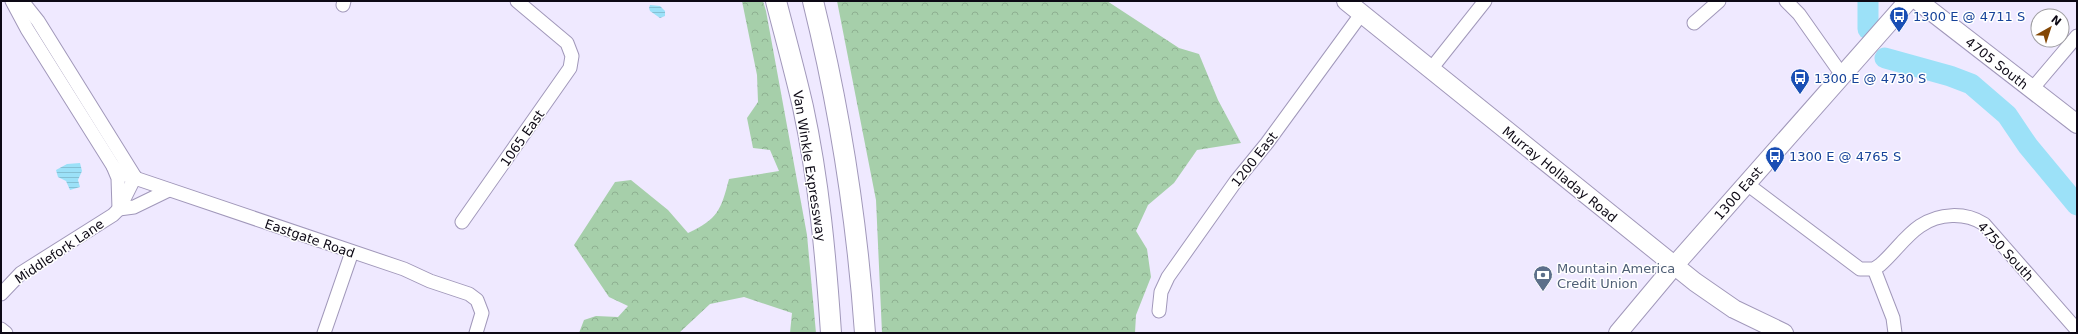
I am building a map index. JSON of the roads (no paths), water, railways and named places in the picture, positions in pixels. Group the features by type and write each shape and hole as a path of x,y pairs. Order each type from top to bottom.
{"main road":[{"name":"Van Winkle Expressway","path":"776,1 803,108 814,174 824,249 831,333"},
{"path":"813,1 829,70 847,169 861,276 865,333"},
{"name":"Murray Holladay Road","path":"1346,1 1674,266 1734,309 1784,333"},
{"name":"1300 East","path":"1618,333 1674,266 1908,1"},
{"name":"4705 South","path":"1918,1 2077,124"}],"street":[{"name":"Eastgate Road","path":"12,1 27,29 113,166 118,178 119,209"},
{"path":"22,1 38,21 135,177"},
{"name":"1065 East","path":"462,222 567,74 572,62 571,49 562,37 517,1"},
{"path":"1431,70 1485,1"},
{"path":"1694,23 1719,1"},
{"path":"1786,1 1799,14 1842,75"},
{"name":"1200 East","path":"1159,311 1161,292 1168,277 1236,181 1267,143 1362,13"},
{"path":"2032,89 2077,36"},
{"name":"Eastgate Road","path":"113,166 123,174 352,252 468,294 478,300 482,313 476,333"},
{"name":"Middlefork Lane","path":"1,294 21,273 119,209 135,177"},
{"path":"1747,184 1854,266 1866,270 1874,269 1893,318 1894,333"},
{"name":"Middlefork Lane","path":"119,209 134,207 169,190"},
{"name":"4750 South","path":"1874,269 1888,259 1920,225 1940,218 1966,215 1984,224 2077,330"},
{"path":"324,333 352,252"},
{"path":"1,329 6,333"}],"water":[{"path":"650,5 660,6 665,11 665,16 660,18 650,11"},
{"path":"80,163 82,171 78,180 80,187 70,190 66,181 58,177 56,170 67,164"}],"waterway":[{"path":"1868,1 1868,29"},
{"path":"1885,58 1950,76 1971,84 2007,115 2028,146 2077,205"}],"place":[{"name":"1300 E @ 4711 S","path":"1899,33"},
{"name":"1300 E @ 4730 S","path":"1800,95"},
{"name":"1300 E @ 4765 S","path":"1775,173"},
{"name":"Mountain America Credit Union","path":"1543,292"}]}
